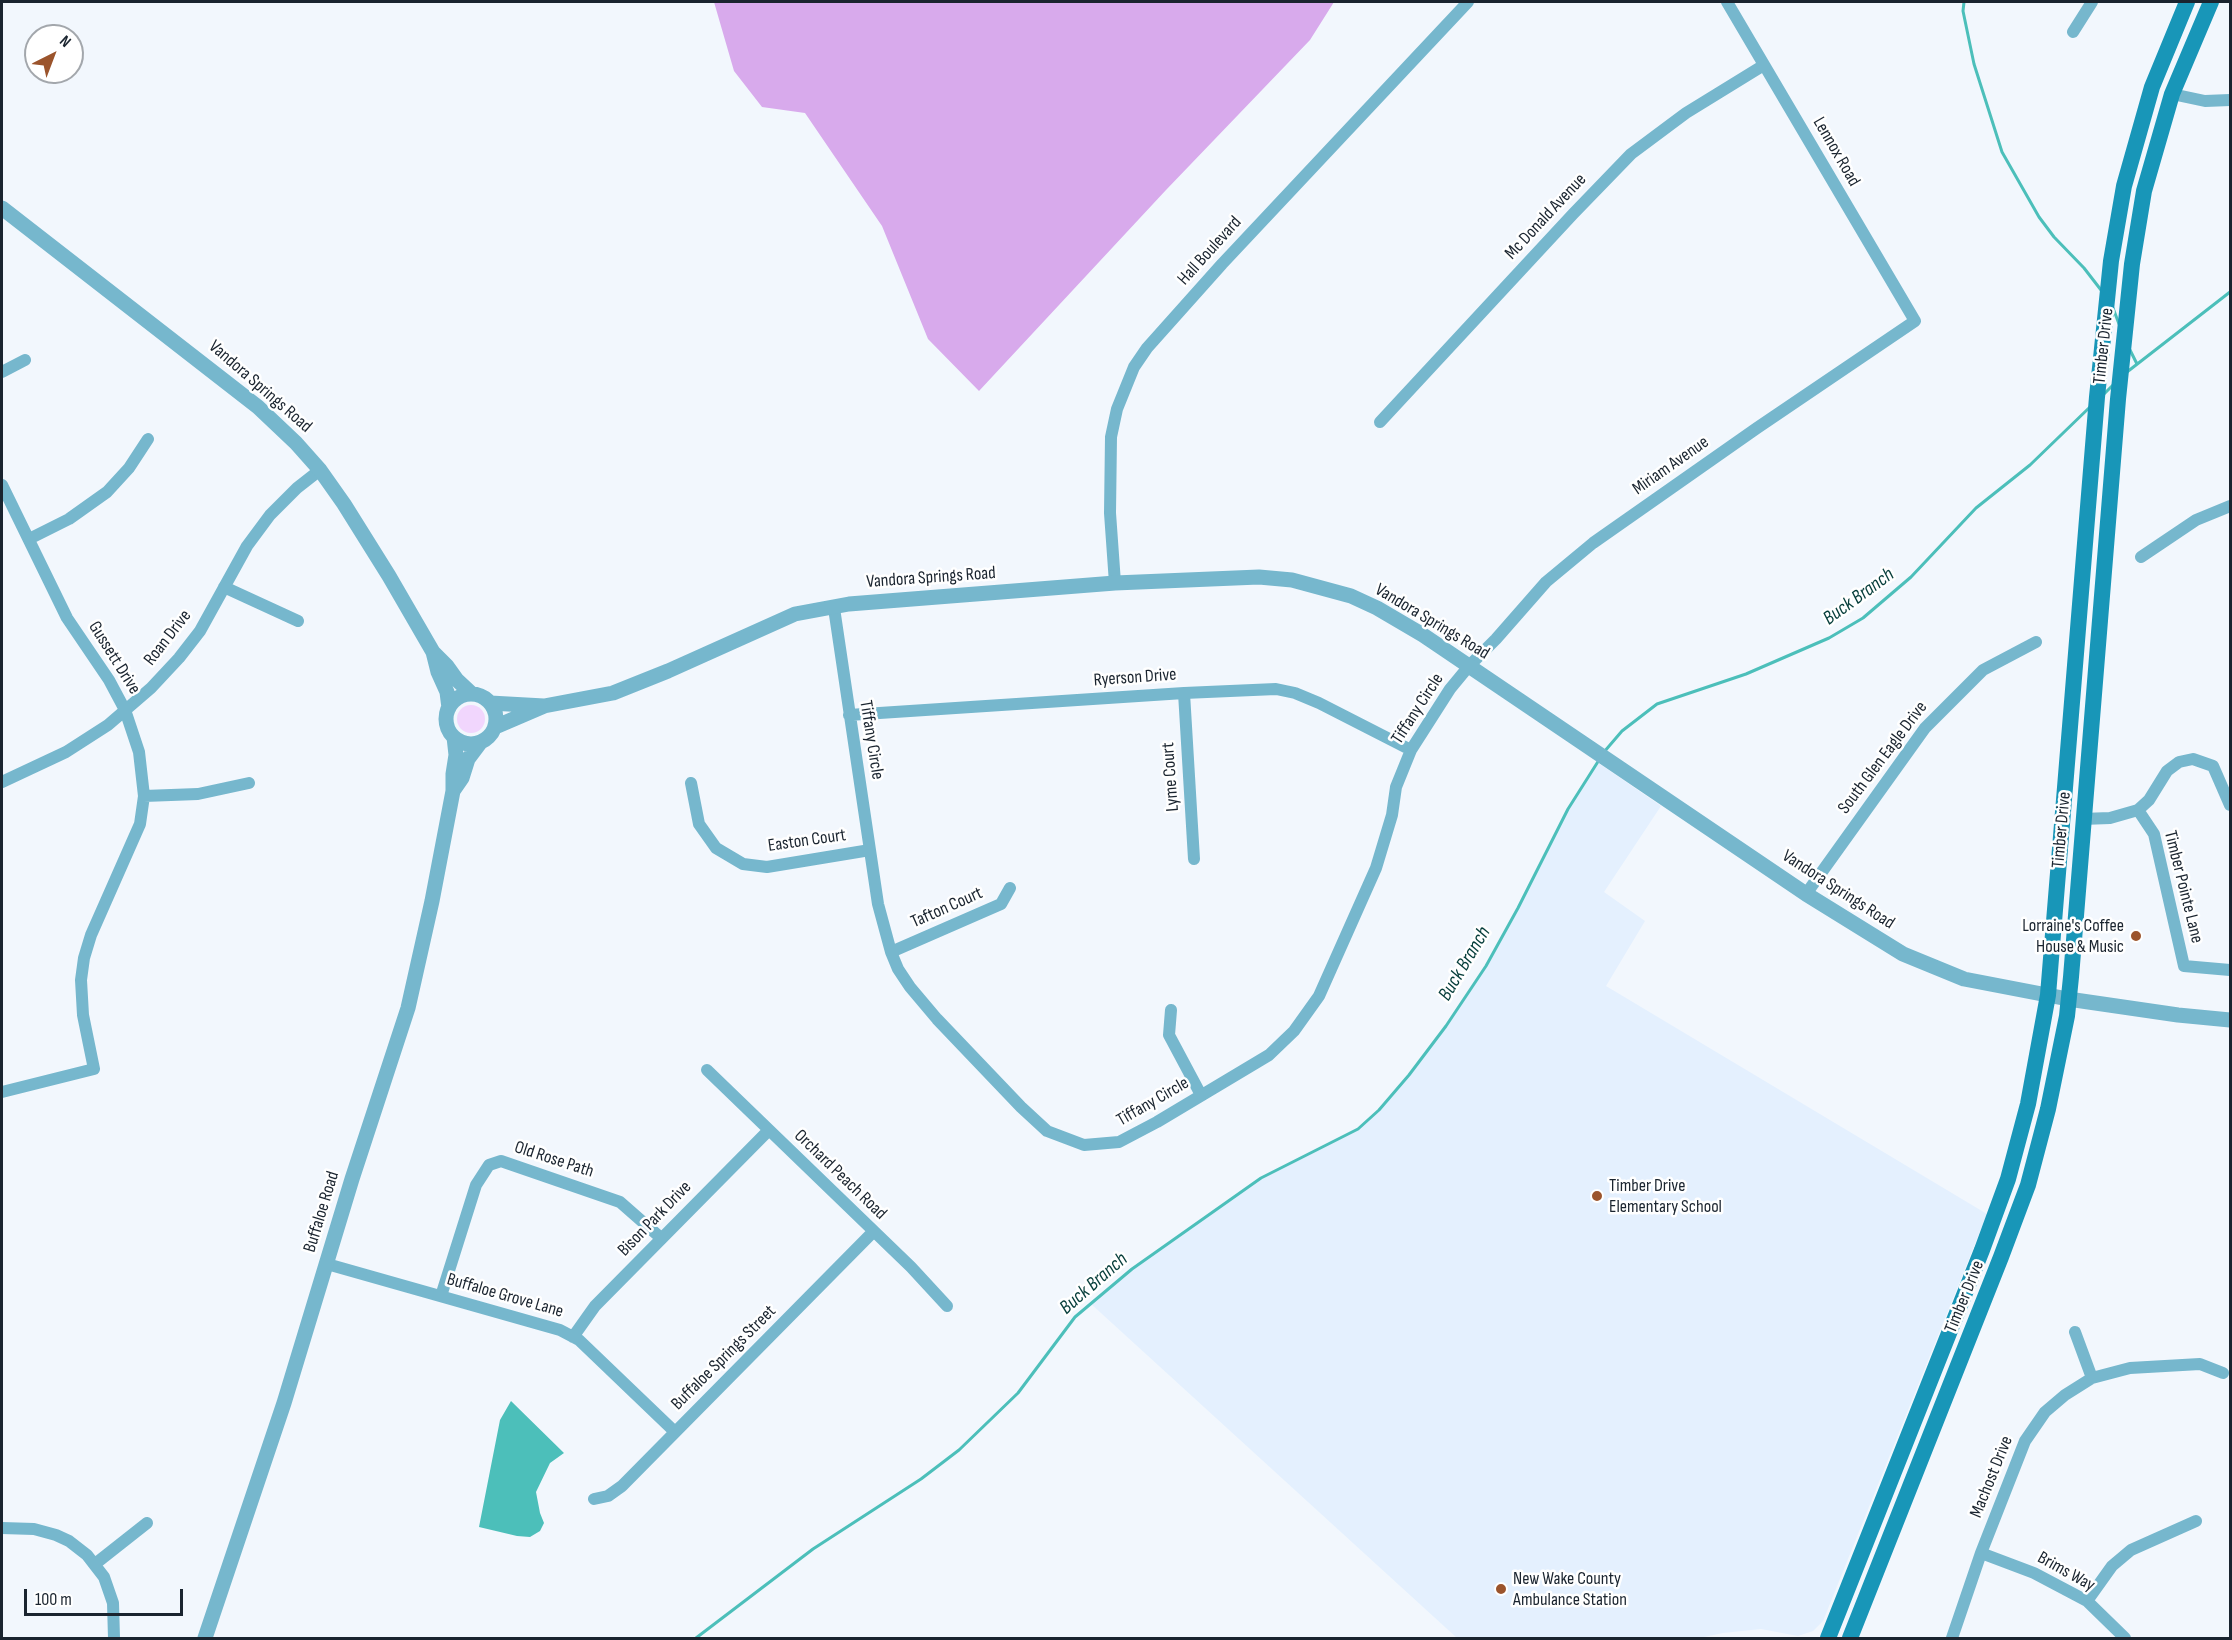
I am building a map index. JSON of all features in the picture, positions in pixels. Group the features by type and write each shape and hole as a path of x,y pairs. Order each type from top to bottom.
{"main road":[{"name":"Timber Drive","path":"1828,1638 1968,1286 2007,1179 2028,1104 2048,995 2097,398 2111,261 2124,186 2152,87 2187,2"},
{"name":"Timber Drive","path":"1850,1638 1984,1303 2028,1185 2048,1109 2068,999 2132,264 2144,191 2172,94 2211,2"}],"street":[{"name":"Hall Boulevard","path":"1115,583 1110,513 1111,437 1124,388 1134,367 1147,348 1222,264 1468,2"},
{"name":"Lennox Road","path":"1727,2 1915,321"},
{"path":"2073,32 2092,2"},
{"name":"Mc Donald Avenue","path":"1380,422 1631,154 1686,113 1764,65"},
{"path":"2172,94 2205,101 2230,100"},
{"name":"Vandora Springs Road","path":"2,207 258,407 296,443 320,470 389,576 433,652 447,666 457,681 472,694"},
{"name":"Miriam Avenue","path":"1469,666 1546,582 1593,543 1915,321"},
{"path":"2,372 25,360"},
{"path":"29,539 69,519 107,492 129,468 148,439"},
{"name":"Roan Drive","path":"2,782 66,752 108,725 151,688 200,631 247,546 270,515 297,488 320,470"},
{"name":"Gussett Drive","path":"2,485 67,618 109,680 125,710 139,752 144,796 140,824 91,935 84,958 81,980 83,1014 94,1069 2,1092"},
{"path":"2141,557 2196,520 2230,506"},
{"name":"Vandora Springs Road","path":"495,727 544,706 612,693 668,671 795,614 849,604 1115,583 1259,577 1292,580 1351,596 1423,634 1806,894 1907,956 1964,979 2068,999 2230,1020"},
{"path":"224,587 298,621"},
{"name":"Tiffany Circle","path":"834,608 878,904 898,969 937,1019 1021,1107 1047,1131 1084,1145 1119,1142 1157,1122 1269,1055 1294,1031 1319,996 1376,868 1392,815 1396,787 1410,750 1450,689 1469,666"},
{"name":"South Glen Eagle Drive","path":"1806,894 1925,728 1983,670 2036,642"},
{"name":"Vandora Springs Road","path":"433,652 438,672 447,692 449,708"},
{"name":"Ryerson Drive","path":"849,715 1276,689 1295,693 1319,703 1410,750"},
{"name":"Lyme Court","path":"1184,693 1194,859"},
{"path":"472,694 479,695 490,703 496,718 495,727 487,739 466,743 454,737 447,723 449,708 459,698 472,694"},
{"name":"Vandora Springs Road","path":"490,703 544,706"},
{"name":"Buffaloe Road","path":"205,1638 284,1403 408,1008 453,791 456,755 454,737"},
{"name":"Buffaloe Road","path":"453,791 462,777 468,759 480,742"},
{"path":"2082,819 2110,818 2138,810 2149,800 2167,771 2179,762 2193,759 2213,766 2230,805"},
{"path":"144,796 198,794 249,783"},
{"name":"Easton Court","path":"691,783 699,824 716,849 743,864 767,867 870,850"},
{"name":"Timber Pointe Lane","path":"2138,810 2154,834 2184,966 2230,970"},
{"name":"Tafton Court","path":"891,952 1002,904 1010,888"},
{"path":"1171,1010 1169,1035 1201,1095"},
{"name":"Orchard Peach Road","path":"707,1070 947,1306"},
{"name":"Bison Park Drive","path":"573,1337 595,1306 768,1131"},
{"name":"Old Rose Path","path":"441,1296 476,1185 489,1165 501,1161 620,1202 661,1238"},
{"name":"Buffaloe Springs Street","path":"594,1499 608,1496 622,1486 873,1232"},
{"name":"Buffaloe Grove Lane","path":"327,1264 560,1330 573,1337 596,1356 675,1431"},
{"path":"2074,1332 2092,1378"},
{"name":"Machost Drive","path":"1952,1638 1981,1553 2025,1441 2045,1412 2092,1378 2130,1368 2200,1364 2223,1373"},
{"path":"2087,1601 2112,1566 2131,1550 2196,1521"},
{"path":"95,1564 147,1523"},
{"path":"2,1528 34,1529 56,1535 80,1549 104,1577 114,1603 114,1638"},
{"name":"Brims Way","path":"1981,1553 2034,1573 2087,1601 2125,1638"}],"shaded area":[{"path":"714,2 1334,2 1310,40 1166,190 979,391 928,339 882,226 805,113 762,107 734,71"},
{"path":"471,705 481,709 485,719 481,729 471,733 461,729 457,719 461,709"},
{"name":"Timber Drive Elementary School","path":"1597,762 1661,806 1604,892 1645,921 1606,986 1987,1214 1823,1621 1813,1631 1798,1636 1761,1629 1699,1638 1457,1638 1090,1303 1132,1269 1261,1179 1358,1129 1379,1110 1446,1026 1486,966 1568,809"}],"water":[{"path":"511,1401 564,1453 550,1463 536,1492 544,1523 540,1531 530,1537 479,1527 500,1420"}],"waterway":[{"path":"1964,2 1963,11 1974,64 2002,152 2039,217 2101,290"},
{"name":"Buck Branch","path":"2127,372 2230,292"},
{"path":"2113,308 2119,324"},
{"path":"2130,350 2137,364"},
{"name":"Buck Branch","path":"2103,395 2113,385"},
{"name":"Buck Branch","path":"1604,752 1622,731 1657,704 1746,674 1829,638 1863,618 1911,577 1976,508 2030,465 2090,407"},
{"name":"Buck Branch","path":"696,1638 813,1549 921,1479 959,1450 1018,1393 1075,1317 1132,1269 1261,1178 1358,1129 1379,1110 1446,1026 1486,966 1568,809 1599,760"}],"place":[{"name":"Lorraine's Coffee House & Music","path":"2136,936"},
{"name":"Timber Drive Elementary School","path":"1597,1196"},
{"name":"New Wake County Ambulance Station","path":"1501,1589"}]}
